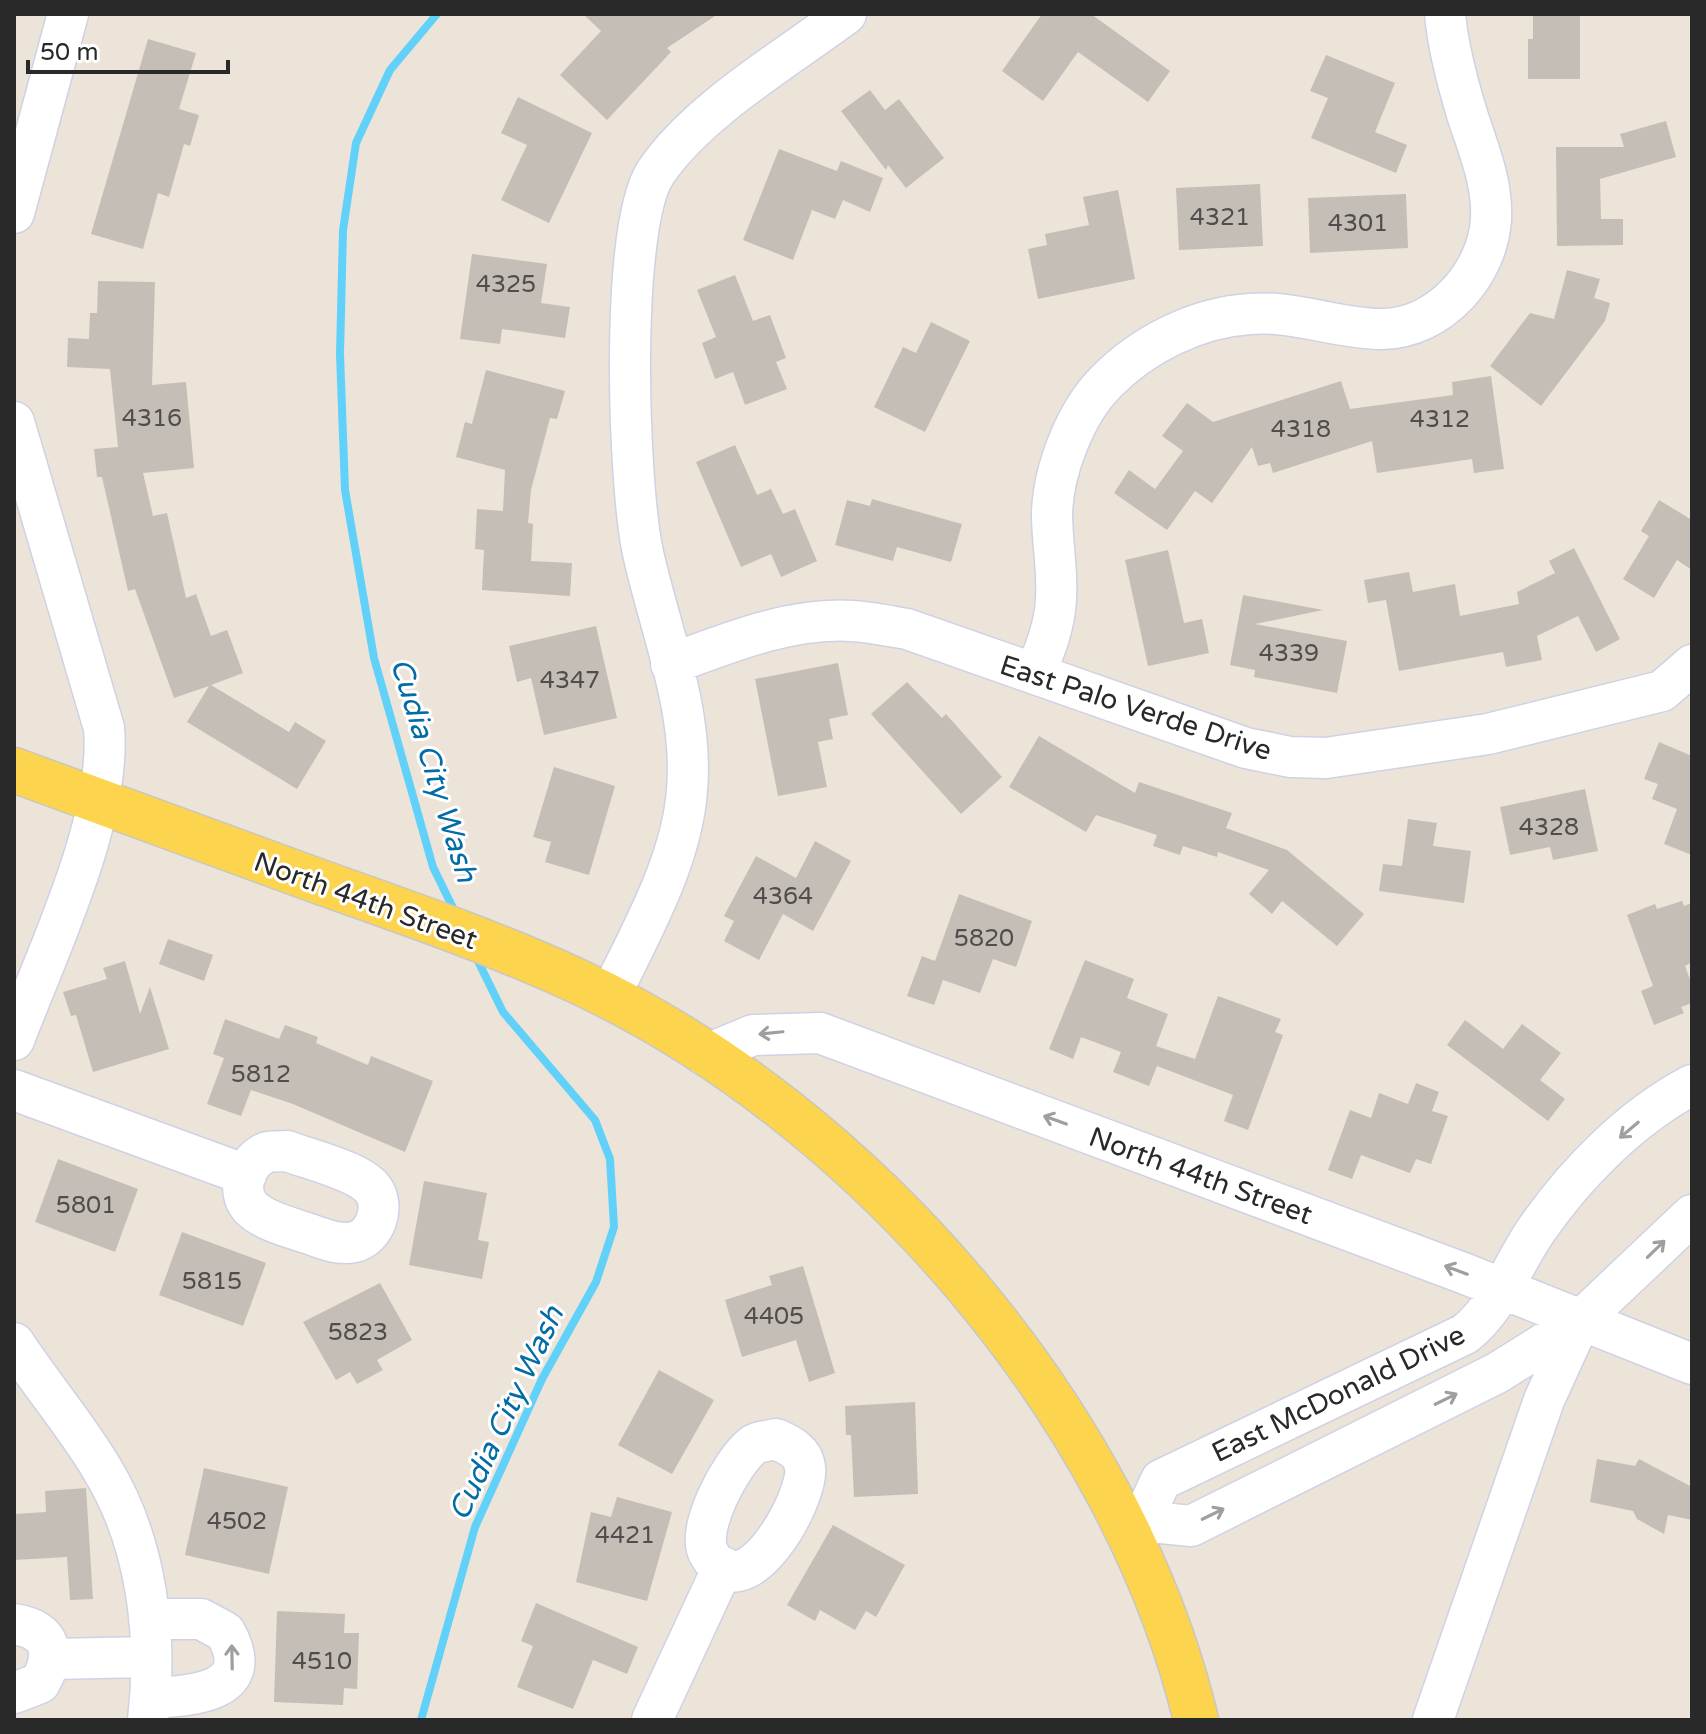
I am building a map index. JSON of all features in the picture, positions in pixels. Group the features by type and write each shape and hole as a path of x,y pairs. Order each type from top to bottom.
{"main road":[{"name":"North 44th Street","path":"14,770 381,903 497,949 609,998 705,1055 828,1145 952,1267 1057,1408 1131,1527"},
{"path":"1131,1527 1196,1720"}],"street":[{"path":"14,213 68,14"},
{"path":"609,998 634,946 680,832 687,788 682,710 643,552 634,495 631,436 632,286 643,199 655,172 692,129 846,14"},
{"path":"1035,674 1049,640 1056,599 1052,510 1060,468 1077,423 1104,383 1140,354 1212,319 1252,313 1284,314 1384,329 1412,323 1446,306 1468,284 1481,257 1491,222 1490,187 1462,98 1445,14"},
{"path":"14,422 104,728 106,751 98,801 79,866 14,1040"},
{"name":"East Palo Verde Drive","path":"671,664 723,645 791,627 850,621 907,629 1246,748 1290,757 1326,758 1488,734 1662,691 1692,665"},
{"name":"North 44th Street","path":"705,1055 753,1035 820,1033 1503,1289 1692,1364"},
{"name":"East McDonald Drive","path":"1131,1527 1161,1480 1465,1334 1486,1317 1538,1228 1572,1186 1643,1118 1666,1099 1692,1085"},
{"path":"14,1090 246,1175"},
{"name":"East McDonald Drive","path":"1131,1527 1191,1526 1497,1373 1580,1321 1692,1215"},
{"name":"East McDonald Drive","path":"1433,1720 1544,1400 1580,1321"},
{"path":"14,1343 104,1472 127,1521 144,1576 150,1638 149,1709 203,1695 225,1683 232,1671 233,1653 225,1632 201,1619 150,1638 50,1659"},
{"path":"652,1720 723,1567"},
{"path":"14,1624 32,1627 47,1643 50,1659 40,1683 14,1693"}],"building":[{"path":"583,14 718,14 667,48 671,52 607,120 560,75 601,31"},
{"path":"1042,14 1091,14 1170,71 1148,102 1078,52 1043,101 1002,71"},
{"path":"1533,14 1580,14 1580,79 1528,79 1528,39 1533,39"},
{"path":"148,39 196,53 179,109 199,115 190,146 184,144 169,197 158,193 143,249 91,234"},
{"path":"1326,55 1395,83 1375,132 1407,145 1396,173 1311,138 1328,98 1310,91"},
{"path":"870,90 885,110 899,99 944,158 906,188 888,165 886,170 841,111"},
{"path":"518,97 592,133 549,223 501,200 527,145 501,133"},
{"path":"1666,121 1676,157 1600,179 1601,219 1623,219 1623,245 1557,246 1556,147 1624,147 1620,134"},
{"path":"779,149 837,171 841,161 883,178 870,212 843,200 835,219 812,210 793,260 743,240"},
{"path":"1260,184 1263,246 1179,250 1176,188"},
{"path":"1118,190 1135,279 1038,299 1028,249 1047,245 1045,234 1089,225 1083,197"},
{"path":"1406,194 1408,248 1310,253 1308,198"},
{"path":"472,254 547,264 541,303 570,307 565,338 502,329 500,344 460,339"},
{"path":"1567,270 1600,279 1594,298 1610,303 1605,321 1541,406 1490,366 1530,313 1554,319"},
{"path":"735,275 753,321 770,315 786,358 776,362 787,389 745,405 733,372 715,379 702,343 716,337 697,290"},
{"path":"98,281 155,282 152,385 186,382 194,468 143,473 153,516 167,513 186,598 196,594 211,636 227,630 243,673 211,685 289,732 295,722 326,741 297,789 187,722 209,686 174,698 135,589 128,591 102,477 97,477 94,449 118,447 110,369 67,367 68,338 89,339 90,313 97,313"},
{"path":"931,322 970,341 925,432 874,407 903,347 916,353"},
{"path":"486,370 565,391 557,419 550,418 531,490 528,523 533,524 531,561 572,563 570,596 482,590 484,550 475,549 477,509 503,511 505,470 456,457 465,422 472,424"},
{"path":"1491,376 1504,469 1474,473 1472,459 1377,473 1372,441 1273,473 1270,463 1258,466 1252,447 1212,503 1195,491 1167,530 1114,493 1129,470 1155,489 1183,451 1162,436 1187,403 1213,422 1341,381 1350,409 1453,395 1452,382"},
{"path":"735,445 757,495 771,489 783,514 795,509 817,561 781,577 771,554 741,567 696,462"},
{"path":"872,499 962,524 951,562 897,547 893,561 835,545 847,500 870,506"},
{"path":"1659,500 1692,520 1692,570 1677,560 1654,598 1623,579 1649,536 1641,531"},
{"path":"1574,548 1620,639 1596,652 1578,616 1537,636 1542,660 1506,667 1503,652 1399,671 1386,600 1368,603 1364,580 1409,572 1413,592 1455,584 1460,616 1519,604 1517,592 1555,573 1549,561"},
{"path":"1168,550 1184,623 1202,619 1209,653 1148,666 1125,560"},
{"path":"1243,595 1323,610 1255,624 1347,641 1337,693 1254,677 1255,670 1230,665"},
{"path":"596,626 617,718 544,735 531,678 517,682 509,646"},
{"path":"838,663 848,715 829,719 833,739 818,742 827,787 778,796 755,679"},
{"path":"907,682 942,718 946,714 1002,777 961,814 871,714"},
{"path":"1039,736 1135,793 1139,782 1232,813 1226,828 1287,850 1364,914 1337,946 1282,901 1272,914 1249,894 1269,870 1218,852 1217,857 1183,846 1180,855 1153,846 1157,835 1096,815 1086,832 1009,787"},
{"path":"1659,742 1692,756 1692,855 1664,844 1677,809 1652,799 1658,784 1644,779"},
{"path":"554,767 615,786 589,875 545,862 551,842 533,837"},
{"path":"1585,789 1598,851 1553,860 1550,847 1510,855 1500,807"},
{"path":"1408,819 1437,823 1433,846 1471,851 1464,903 1379,891 1383,864 1402,866"},
{"path":"815,841 851,861 813,931 783,914 759,960 724,941 734,921 724,916 756,856 796,878"},
{"path":"959,894 1032,921 1016,967 993,959 980,993 943,980 934,1005 907,996 922,956 935,961"},
{"path":"1682,901 1684,906 1692,903 1692,962 1685,966 1692,985 1692,1003 1681,1007 1684,1013 1654,1025 1641,991 1653,986 1627,915 1655,904 1657,909"},
{"path":"168,939 213,955 204,981 159,964"},
{"path":"1085,960 1134,979 1127,998 1168,1014 1156,1046 1195,1059 1218,996 1281,1019 1275,1032 1283,1035 1248,1130 1224,1121 1233,1095 1157,1066 1149,1086 1113,1072 1121,1052 1081,1037 1073,1059 1049,1049"},
{"path":"125,961 140,1014 150,987 169,1049 93,1072 76,1015 71,1016 63,992 107,979 103,968"},
{"path":"225,1019 279,1039 285,1025 318,1037 316,1043 368,1065 371,1056 433,1081 405,1152 293,1104 251,1090 241,1116 207,1104 224,1058 213,1054"},
{"path":"1465,1020 1503,1049 1522,1024 1561,1053 1540,1080 1565,1099 1548,1121 1447,1045"},
{"path":"1416,1083 1439,1092 1432,1111 1448,1116 1431,1164 1416,1159 1410,1173 1361,1155 1352,1179 1328,1170 1350,1110 1371,1118 1379,1093 1408,1104"},
{"path":"58,1159 138,1189 115,1252 35,1222"},
{"path":"424,1181 487,1193 478,1240 489,1242 482,1279 409,1265"},
{"path":"182,1232 266,1263 243,1326 159,1295"},
{"path":"803,1266 835,1373 809,1382 796,1340 742,1357 725,1300 772,1285 769,1276"},
{"path":"380,1283 412,1340 377,1360 383,1370 357,1384 350,1372 336,1380 303,1322"},
{"path":"659,1370 714,1400 672,1474 618,1445"},
{"path":"915,1402 918,1494 854,1497 851,1435 846,1435 845,1406"},
{"path":"1597,1459 1635,1466 1639,1459 1692,1487 1692,1520 1668,1515 1664,1534 1637,1519 1633,1511 1590,1502"},
{"path":"204,1468 288,1487 269,1574 185,1555"},
{"path":"86,1488 93,1599 70,1600 67,1557 14,1560 14,1514 46,1512 45,1491"},
{"path":"617,1497 672,1512 647,1601 576,1582 591,1512 611,1517"},
{"path":"833,1525 905,1565 876,1617 866,1611 855,1630 820,1610 815,1621 787,1605"},
{"path":"536,1603 638,1647 627,1674 593,1660 573,1709 517,1687 533,1646 521,1641"},
{"path":"277,1611 345,1614 344,1633 359,1633 357,1689 344,1688 343,1705 274,1702"}],"waterway":[{"name":"Cudia City Wash","path":"437,14 390,70 356,143 343,230 340,354 345,490 374,658 433,867 456,914"},
{"name":"Cudia City Wash","path":"421,1720 475,1527 542,1379 596,1282 614,1227 610,1159 595,1120 503,1012 475,955"}]}
